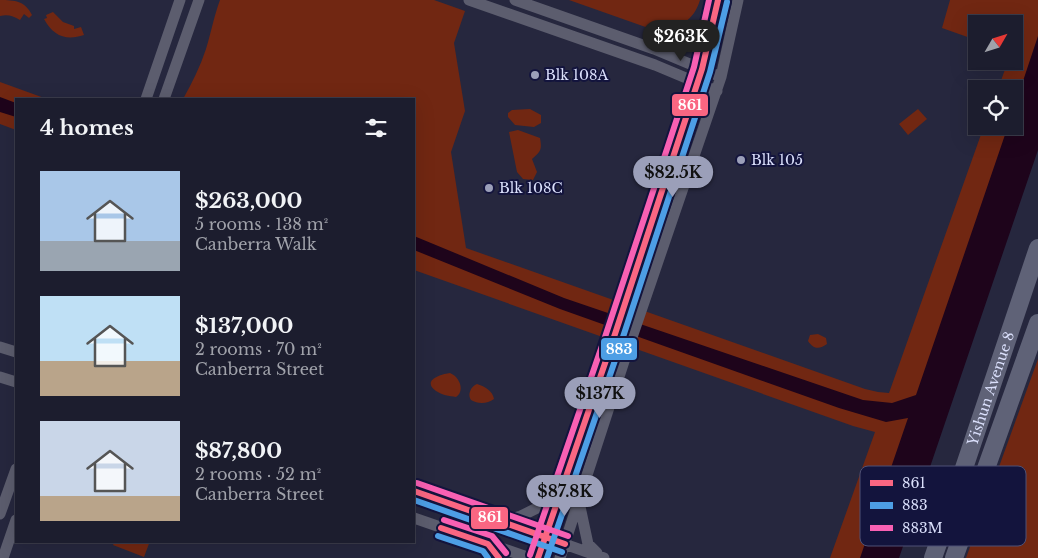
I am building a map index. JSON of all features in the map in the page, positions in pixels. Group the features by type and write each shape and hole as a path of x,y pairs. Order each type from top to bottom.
{"main road":[{"name":"Yishun Avenue 8","path":"965,466 1038,248"},
{"name":"Yishun Avenue 8","path":"987,466 1038,324"},
{"name":"Yishun Avenue 8","path":"933,558 937,546"},
{"name":"Yishun Avenue 8","path":"954,558 958,546"}],"street":[{"path":"146,98 180,0"},
{"path":"164,98 199,0"},
{"path":"469,0 655,65 717,91"},
{"path":"515,0 654,49 722,76"},
{"path":"560,558 640,313 722,76 738,0"},
{"path":"654,49 676,43 695,34 717,5"},
{"path":"538,558 625,306 702,69 717,5"},
{"path":"0,347 15,343"},
{"path":"0,347 15,352"},
{"path":"0,514 15,472"},
{"path":"501,522 521,516 537,508 561,489"},
{"path":"415,491 604,558"},
{"path":"579,500 588,544 604,558"},
{"path":"415,518 530,558"},
{"path":"2,557 15,523"},
{"path":"488,544 499,558"}],"shaded area":[{"path":"0,0 19,2 32,15 29,18 24,14 20,20 6,15 0,16"},
{"path":"220,0 434,0 465,11 454,43 465,111 451,152 466,248 865,389 889,393 981,135 1023,135 1023,80 1001,80 1005,70 1023,70 1023,15 968,15 968,37 942,28 950,0 1038,0 1038,93 915,466 863,466 875,432 853,426 415,270 415,98 184,98 196,75 208,43"},
{"path":"569,0 700,0 693,14 683,24 670,29 654,30"},
{"path":"53,12 63,22 74,26 74,29 81,27 84,35 66,37 56,33 44,19 47,18 46,15"},
{"path":"1038,36 1038,150 930,466 892,466 908,418 886,422 839,408 560,309 415,250 415,236 564,298 863,400 892,403 916,395 1005,135 1023,135 1023,81"},
{"path":"0,82 44,98 15,98 15,130 0,124"},
{"path":"0,97 15,103 15,117 0,112"},
{"path":"530,109 541,115 541,123 534,127 515,125 508,117 508,113 512,110"},
{"path":"918,109 927,119 908,135 899,124"},
{"path":"518,130 540,138 540,150 532,159 537,172 533,180 523,179 517,172 509,132"},
{"path":"818,334 826,338 827,344 817,348 808,341 810,335"},
{"path":"1038,359 1038,558 966,558 970,546 1026,546 1026,466 999,466"},
{"path":"450,373 459,381 461,388 456,397 436,391 431,384 434,378"},
{"path":"477,384 488,389 494,399 482,403 471,400 469,396 470,391"},
{"path":"860,474 860,546 889,546 885,558 830,558"},
{"path":"114,543 149,543 144,557 113,545"},
{"path":"864,546 903,546 899,558 860,558"}],"transit line":[{"name":"883M","path":"530,555 605,337 694,67 709,0"},
{"name":"861","path":"538,558 613,340 702,69 718,0"},
{"name":"883","path":"547,558 621,343 710,72 727,2"},
{"name":"883M","path":"417,483 568,536"},
{"name":"861","path":"415,491 565,544"},
{"name":"883","path":"415,500 562,552"},
{"name":"883M","path":"444,520 492,536 506,553"},
{"name":"861","path":"441,528 488,544 499,558"},
{"name":"883","path":"438,536 483,551 488,558"}],"place":[{"name":"Blk 108A","path":"535,75"},
{"name":"Blk 105","path":"741,160"},
{"name":"Blk 108C","path":"489,188"}]}
